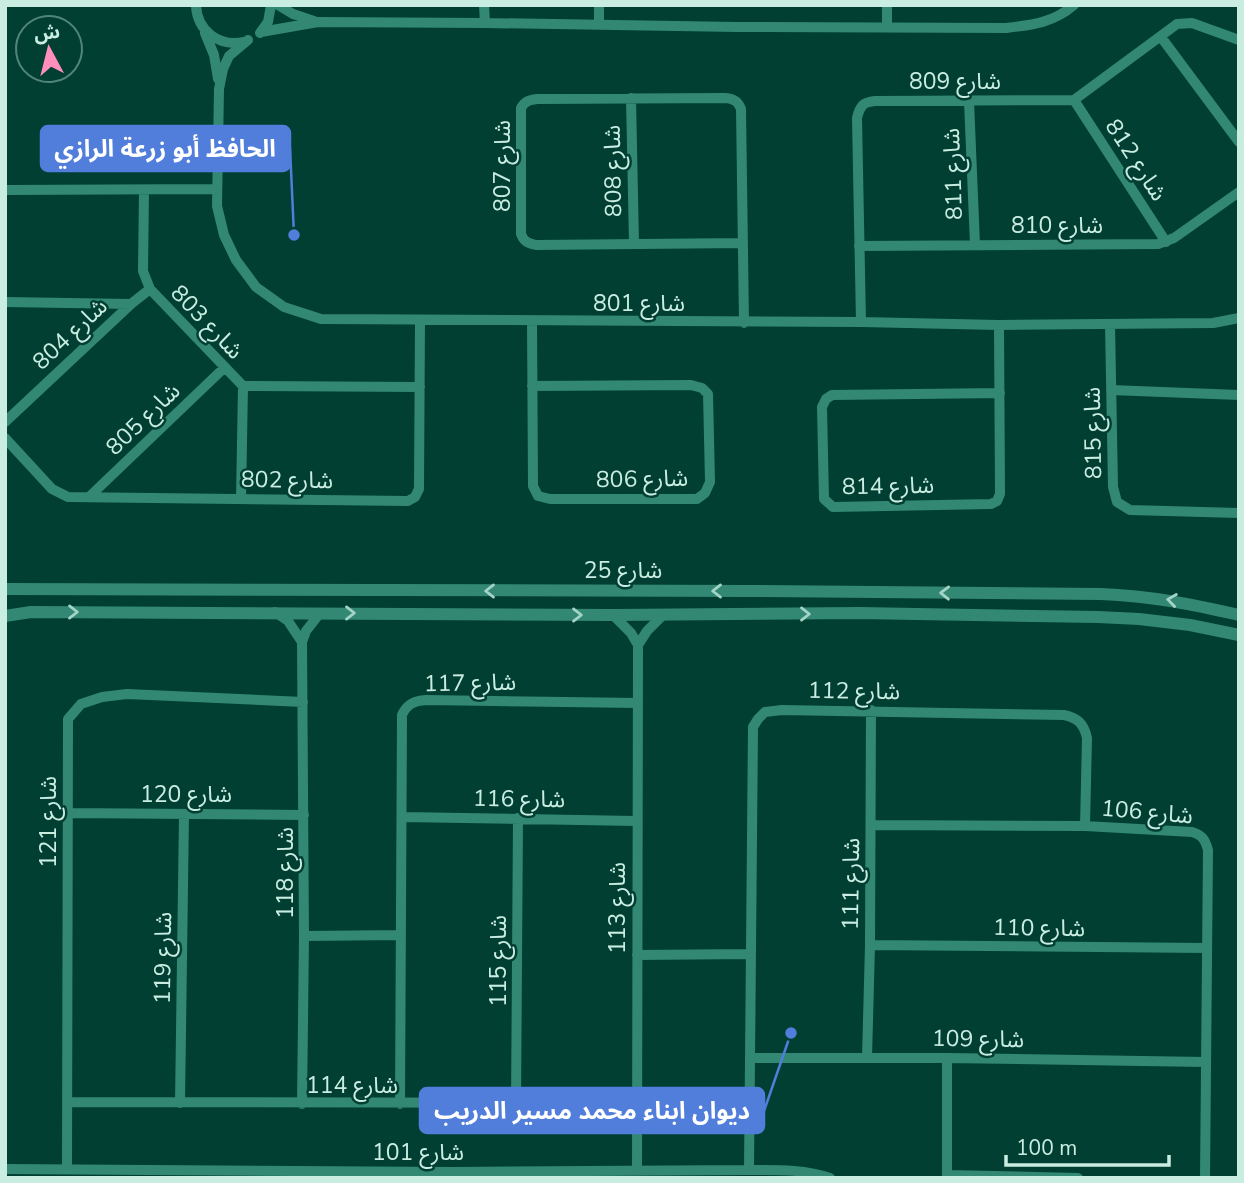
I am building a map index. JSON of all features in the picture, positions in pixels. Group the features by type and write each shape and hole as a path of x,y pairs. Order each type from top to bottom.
{"street":[{"path":"187,5 208,33 223,42 240,43 248,40"},
{"path":"196,5 201,23"},
{"path":"261,32 268,22 271,5"},
{"path":"278,5 293,15 318,22"},
{"path":"484,5 485,23"},
{"path":"599,5 599,25"},
{"path":"887,5 887,27"},
{"path":"261,32 318,22 1017,26 1038,24 1063,15 1074,5"},
{"name":"شارع 801","path":"201,23 214,55 219,89 217,206 224,235 236,260 256,287 284,307 321,319 999,325 1213,323 1239,318"},
{"path":"1074,100 1177,24 1192,23 1239,40"},
{"name":"شارع 801","path":"219,89 229,56 261,32"},
{"path":"1161,37 1239,142"},
{"name":"شارع 807","path":"743,243 527,243 521,234 524,103 537,99 631,98 725,98 738,102 741,109 743,243 744,323"},
{"name":"شارع 808","path":"631,98 634,244"},
{"name":"شارع 809","path":"861,322 857,118 861,106 865,102 875,101 1074,100"},
{"name":"شارع 812","path":"1074,100 1166,242"},
{"name":"شارع 811","path":"969,101 975,245"},
{"path":"5,190 217,189"},
{"name":"شارع 803","path":"144,190 143,271 150,289 243,386 420,387"},
{"name":"شارع 810","path":"859,246 1158,244 1174,238 1239,192"},
{"name":"شارع 804","path":"5,422 150,289"},
{"name":"شارع 804","path":"5,302 131,304"},
{"name":"شارع 802","path":"5,438 52,489 68,497 408,501 415,497 419,489 420,320"},
{"name":"شارع 806","path":"532,321 532,386 533,486 538,496 550,499 697,499 705,493 710,482 708,394 702,388 691,385 532,386"},
{"name":"شارع 815","path":"1110,324 1113,488 1117,502 1130,510 1239,513"},
{"name":"شارع 814","path":"999,325 1000,393 1000,494 997,501 991,504 833,507 824,499 821,407 832,395 1000,393"},
{"name":"شارع 805","path":"89,497 224,368"},
{"path":"241,499 243,386"},
{"path":"1111,390 1239,395"},
{"name":"شارع 25","path":"5,589 770,591 1139,596 1182,602 1239,615"},
{"path":"768,614 773,605 770,591"},
{"name":"شارع 25","path":"5,616 31,612 613,615 859,613 1139,619 1190,625 1239,635"},
{"path":"275,612 288,621 302,642"},
{"path":"302,642 306,631 320,613"},
{"path":"613,615 631,633 638,645 647,631 664,614"},
{"name":"شارع 118","path":"302,642 302,1104"},
{"name":"شارع 113","path":"637,1170 638,645"},
{"name":"شارع 121","path":"67,1169 68,719 81,704 102,697 127,694 303,702"},
{"name":"شارع 117","path":"400,1104 402,715 406,708 412,703 426,700 638,703"},
{"name":"شارع 111","path":"867,1058 871,710"},
{"name":"شارع 112","path":"750,1170 753,727 758,719 765,712 774,711 871,710 1073,717 1085,729 1087,738 1085,826"},
{"name":"شارع 120","path":"67,813 304,815"},
{"name":"شارع 119","path":"180,1103 184,814"},
{"name":"شارع 116","path":"402,817 636,821"},
{"name":"شارع 115","path":"516,1104 518,818"},
{"name":"شارع 106","path":"871,825 1085,826 1192,832 1201,835 1208,850 1205,1178"},
{"path":"304,936 401,935"},
{"name":"شارع 110","path":"870,945 1207,948"},
{"path":"636,956 751,954"},
{"name":"شارع 109","path":"750,1058 1206,1062"},
{"path":"947,1058 947,1177 1078,1178"},
{"name":"شارع 114","path":"67,1102 637,1103"},
{"name":"شارع 101","path":"5,1169 67,1169 150,1174 451,1175 552,1175 637,1170 779,1170 830,1178"}],"place":[{"name":"الحافظ أبو زرعة الرازي","path":"294,235"},
{"name":"ديوان ابناء محمد مسير الدريب","path":"791,1033"}]}
